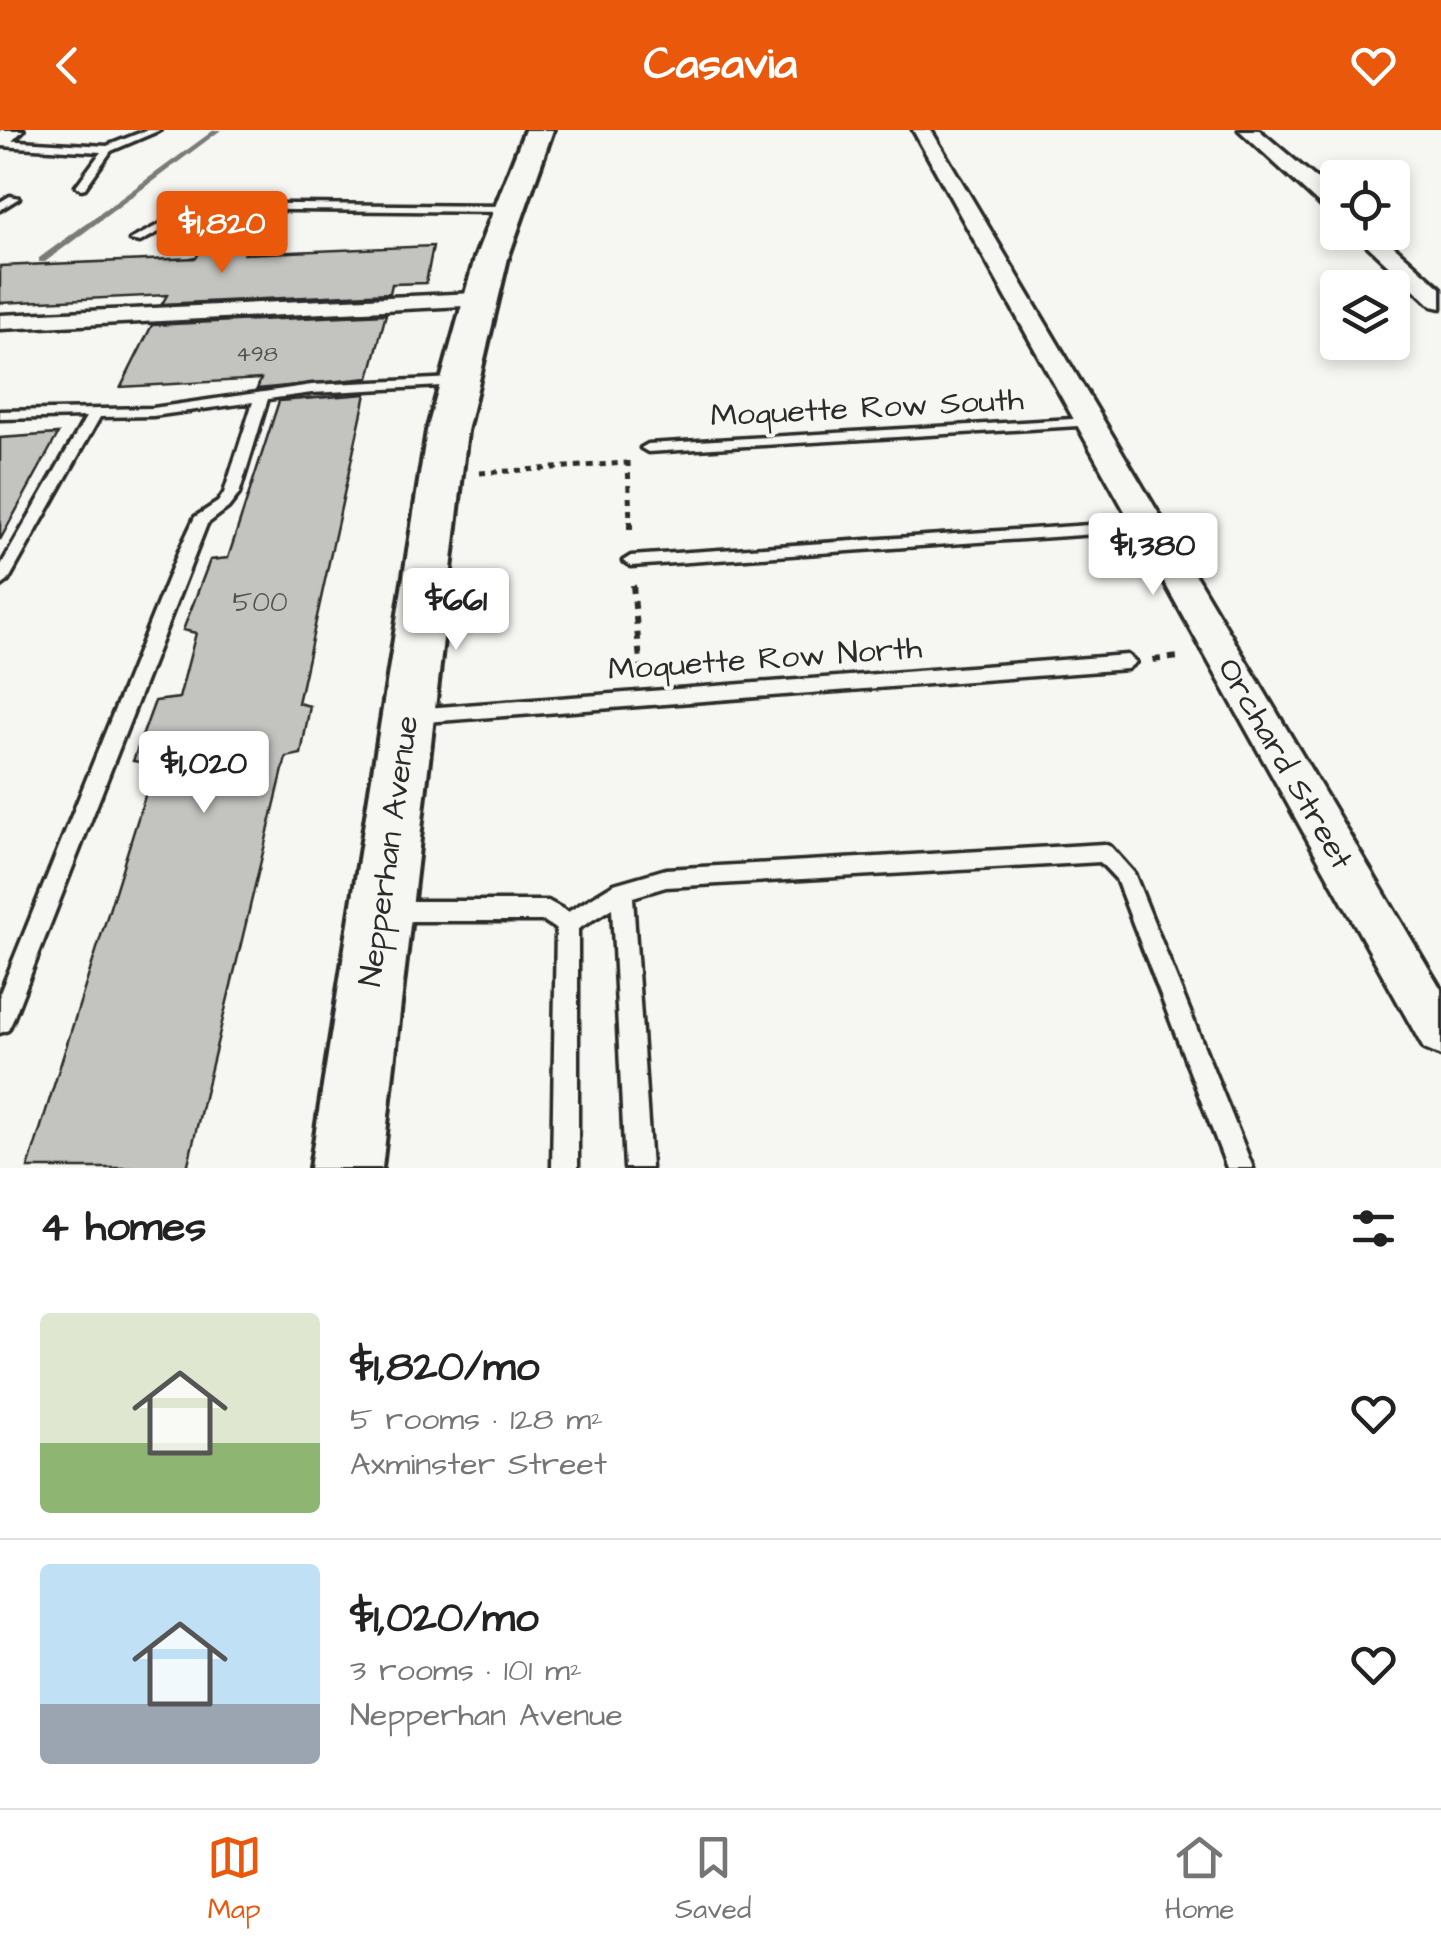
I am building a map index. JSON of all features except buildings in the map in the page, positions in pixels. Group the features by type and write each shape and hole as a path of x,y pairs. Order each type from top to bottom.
{"main road":[{"path":"0,140 8,130"},
{"name":"Nepperhan Avenue","path":"346,1168 455,382 476,300 506,209 540,130"}],"street":[{"name":"Orchard Street","path":"922,130 1441,1033"},
{"path":"1248,130 1320,193"},
{"path":"1384,250 1441,302"},
{"path":"0,322 476,300"}],"lane":[{"path":"0,140 108,149 155,130"},
{"path":"81,186 108,149"},
{"path":"0,207 14,198"},
{"path":"136,240 200,206 506,209"},
{"path":"0,416 152,412 312,389 455,382"},
{"path":"0,1022 200,521 223,505 231,494 260,399"},
{"path":"0,581 95,413"},
{"name":"Moquette Row South","path":"648,448 1089,422"},
{"path":"631,561 1148,526"},
{"name":"Moquette Row North","path":"407,716 1127,662"},
{"path":"567,924 622,891 666,878 1104,853 1124,874 1240,1168"},
{"path":"622,891 638,1168"},
{"path":"380,911 548,911 567,924"},
{"path":"565,1168 567,924"}],"path":[{"path":"439,476 626,463 648,448"},
{"path":"626,463 643,698"},
{"path":"1127,662 1222,654"}],"waterway":[{"path":"42,260 218,130"}]}
